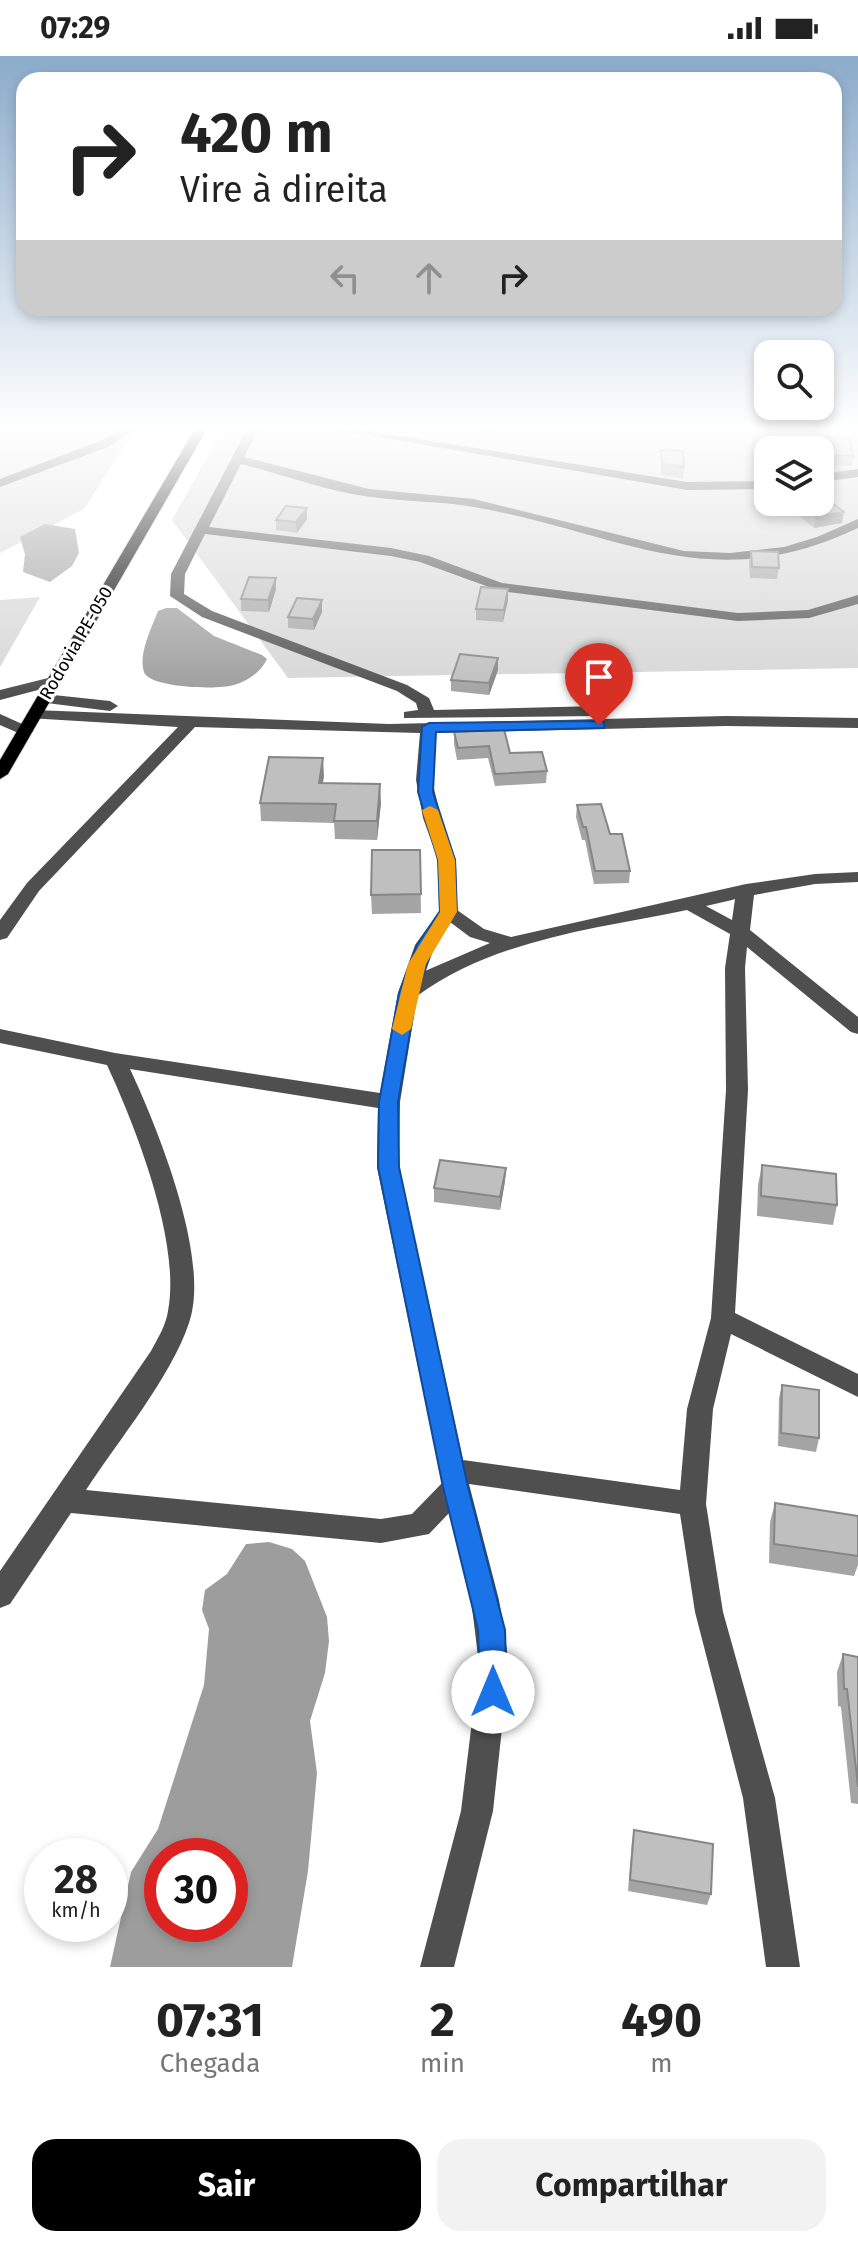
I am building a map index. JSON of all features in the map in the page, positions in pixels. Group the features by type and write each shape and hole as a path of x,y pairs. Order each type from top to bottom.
{"main road":[{"name":"Rodovia PE-050","path":"0,774 148,518"}],"street":[{"path":"209,518 178,574 175,591 181,600 207,614 402,688 423,701 428,721 424,780 432,818 447,860 448,912 425,945 408,993 389,1102 391,1180 454,1478 492,1630 494,1678 477,1811 437,1967"},
{"path":"535,518 684,555 730,557 785,551 822,540 858,523"},
{"path":"203,530 391,552 432,562 500,587 738,617 809,614 858,599"},
{"path":"0,695 52,682"},
{"path":"44,699 102,712"},
{"path":"34,715 102,712 428,721 721,709 858,712"},
{"path":"167,716 190,723 858,723"},
{"path":"0,719 25,731"},
{"path":"0,934 43,875 190,723"},
{"path":"408,993 439,971 509,943 800,878 858,877"},
{"path":"746,889 735,968 737,1090 723,1318 700,1409 692,1504 709,1612 759,1798 783,1967"},
{"path":"689,904 741,932 858,1027"},
{"path":"448,912 477,933 509,943"},
{"path":"0,1036 115,1060 389,1102"},
{"path":"0,1595 160,1358 176,1329 182,1307 181,1256 151,1151 115,1060"},
{"path":"723,1318 858,1386"},
{"path":"454,1478 692,1504"},
{"path":"64,1500 381,1531 419,1525 454,1478"}],"shaded area":[{"path":"0,518 66,518 0,553"},
{"path":"858,518 858,668 288,678 172,520"},
{"path":"45,524 75,529 79,553 72,566 50,582 23,572 25,554 20,537"},
{"path":"40,597 0,667 0,600"},
{"path":"177,608 214,636 267,659 249,678 226,687 185,686 149,677 144,672 144,649 158,611"},
{"path":"269,1542 292,1549 305,1561 327,1617 329,1641 325,1673 310,1721 317,1773 308,1871 292,1967 110,1967 116,1942 128,1942 128,1886 131,1872 144,1851 144,1942 248,1942 248,1838 152,1838 158,1829 204,1685 209,1629 202,1610 205,1590 227,1574 246,1544"}],"building":[{"path":"277,518 299,518 296,522"},
{"path":"751,551 778,552 779,568 752,567"},
{"path":"249,577 276,578 268,600 241,599"},
{"path":"481,587 508,589 504,610 476,609"},
{"path":"297,598 322,600 313,619 288,617"},
{"path":"460,654 498,658 489,683 451,680"},
{"path":"504,729 510,753 542,752 547,771 495,774 489,746 458,748 454,732"},
{"path":"269,757 323,758 319,783 380,784 377,821 334,821 336,804 260,803"},
{"path":"601,804 610,834 622,834 630,871 595,871 586,827 583,827 577,805"},
{"path":"372,850 420,850 421,894 371,895"},
{"path":"440,1160 506,1168 500,1197 434,1188"},
{"path":"762,1165 836,1174 837,1205 761,1196"},
{"path":"782,1385 819,1390 819,1438 781,1433"},
{"path":"775,1503 858,1516 858,1556 774,1544"},
{"path":"843,1654 858,1657 858,1787 847,1689 844,1689"},
{"path":"634,1830 713,1844 711,1894 630,1880"}],"slow traffic":[{"path":"402,1029 417,964 425,945 448,912 447,860 430,810"}],"route":[{"path":"493,1692 492,1630 456,1487 388,1167 389,1102 408,993 425,945 448,912 447,860 432,818 424,780 429,727 599,725"}]}
